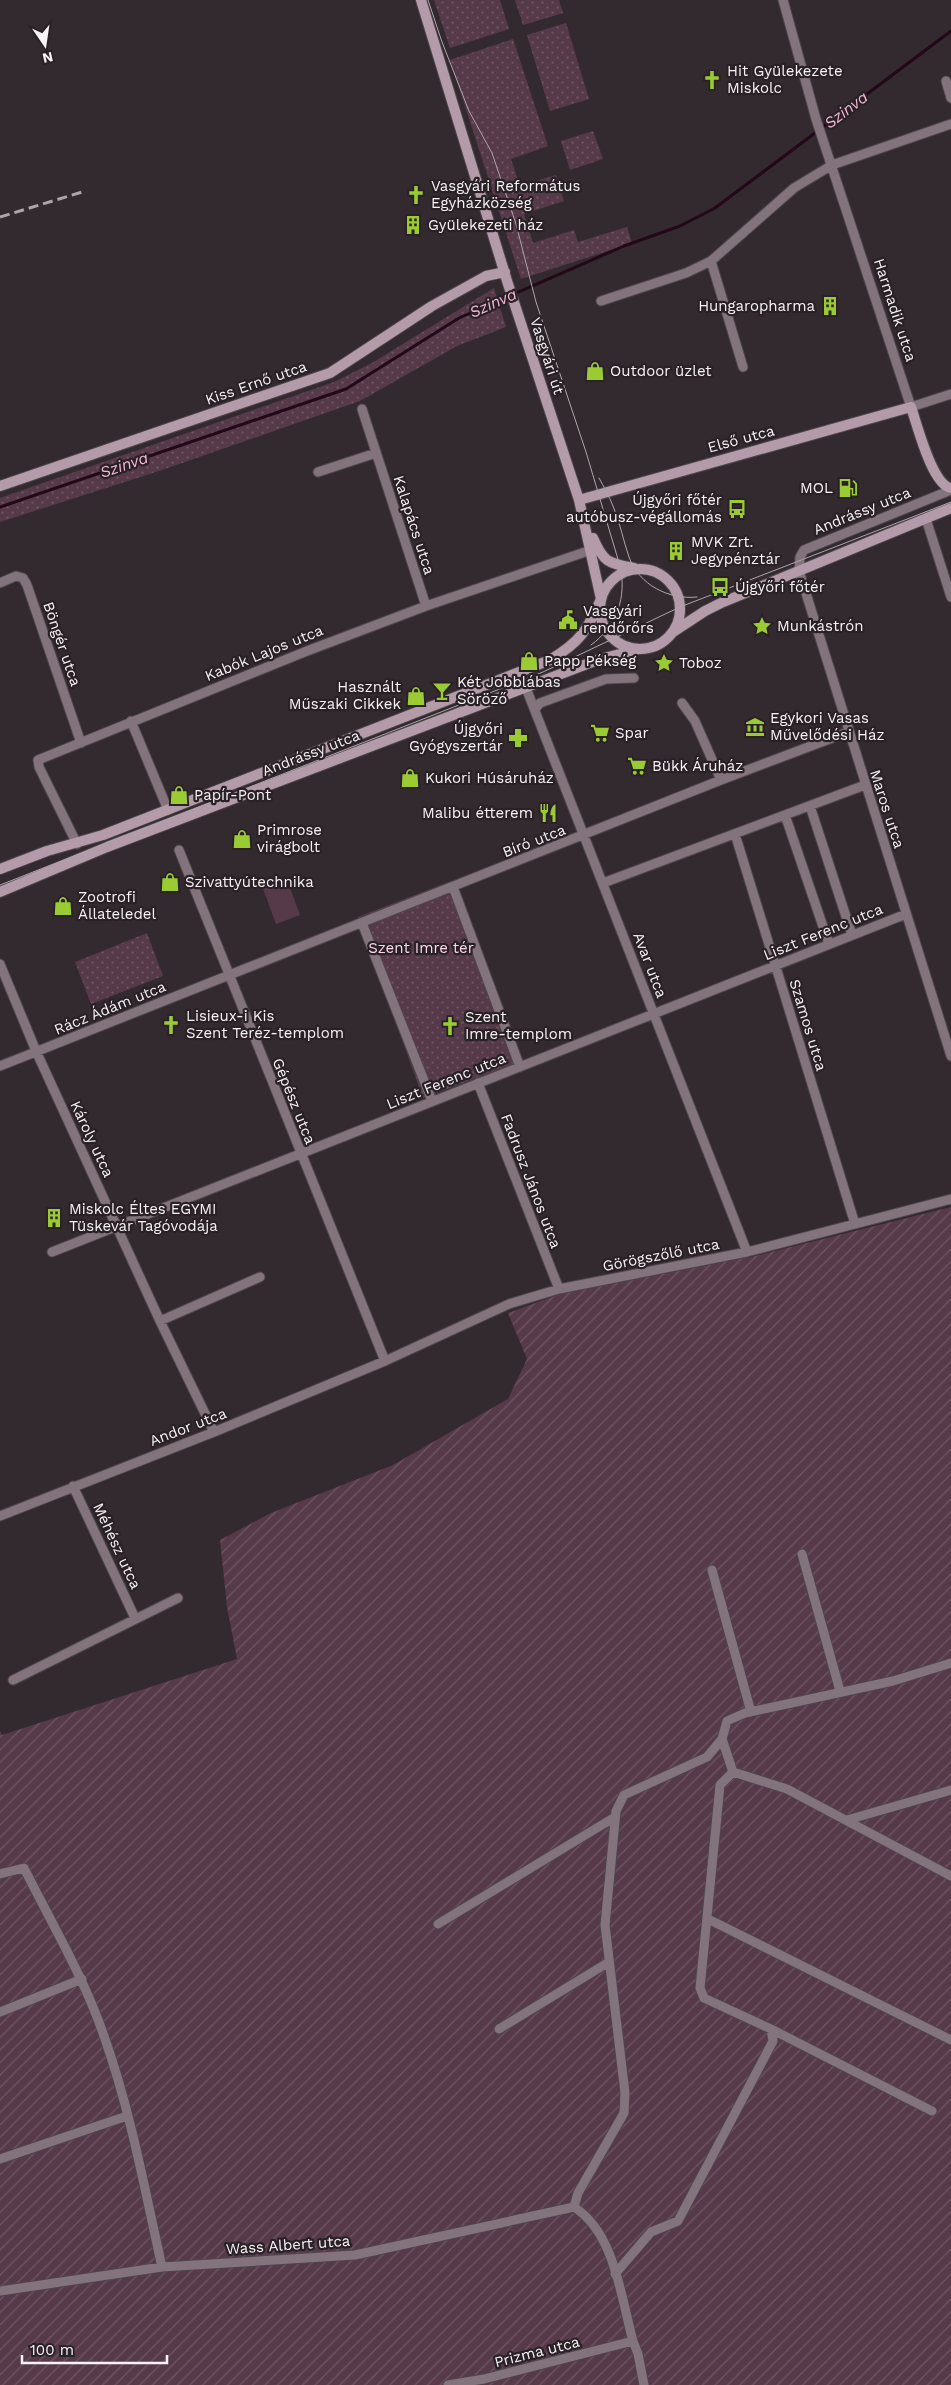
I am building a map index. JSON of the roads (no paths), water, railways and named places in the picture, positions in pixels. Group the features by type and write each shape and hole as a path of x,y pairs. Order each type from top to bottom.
{"street":[{"name":"Vasgyári út","path":"422,0 510,290 579,500 601,599"},
{"name":"Harmadik utca","path":"783,0 816,119 911,407 933,470 947,489"},
{"path":"946,81 951,98"},
{"path":"601,301 686,273 711,261 794,188 832,165 951,124"},
{"path":"711,261 743,367"},
{"name":"Kiss Ernő utca","path":"0,486 330,373 432,306 486,276 505,272"},
{"path":"911,407 951,394"},
{"name":"Első utca","path":"579,500 911,407"},
{"name":"Kalapács utca","path":"362,409 426,606"},
{"path":"318,472 376,453"},
{"path":"940,513 944,505 947,489"},
{"name":"Andrássy utca","path":"799,571 800,557 804,550 947,489"},
{"name":"Andrássy utca","path":"673,632 705,610 951,508"},
{"path":"926,518 951,597"},
{"name":"Vasgyári út","path":"585,521 604,559 618,566 642,569"},
{"name":"Kabók Lajos utca","path":"77,844 39,767 38,760 131,721 426,606 591,550"},
{"path":"642,569 655,571 664,576 676,591 680,607 678,622 673,632 657,646 636,650 624,646 606,631 600,616 601,599 604,590 615,577 629,570 642,569"},
{"name":"Maros utca","path":"799,571 951,1056"},
{"name":"Böngér utca","path":"0,583 16,576 23,578 27,585 81,742"},
{"name":"Andrássy utca","path":"0,869 47,851 77,844 168,810 550,660 572,646 584,633 601,599"},
{"name":"Andrássy utca","path":"0,892 107,847 528,690 600,659 636,650"},
{"path":"535,709 540,703 606,679 634,678"},
{"name":"Avar utca","path":"528,690 747,1252"},
{"path":"682,703 696,721 720,780"},
{"path":"131,721 168,810"},
{"name":"Bíró utca","path":"230,975 584,836 720,780 848,732"},
{"path":"603,883 865,785"},
{"path":"810,806 852,935"},
{"path":"785,815 828,944"},
{"name":"Szamos utca","path":"735,834 855,1224"},
{"name":"Gépész utca","path":"179,850 385,1361"},
{"path":"453,887 520,1067"},
{"name":"Liszt Ferenc utca","path":"52,1252 906,914"},
{"path":"362,923 432,1101"},
{"name":"Károly utca","path":"0,964 36,1052 118,1226 160,1321 214,1432"},
{"name":"Rácz Ádám utca","path":"0,1066 230,975"},
{"name":"Fadrusz János utca","path":"478,1083 559,1289"},
{"name":"Görögszőlő utca","path":"385,1361 509,1304 559,1289 747,1252 951,1199"},
{"path":"160,1321 260,1277"},
{"name":"Andor utca","path":"0,1516 214,1432 385,1361"},
{"name":"Méhész utca","path":"73,1486 135,1618"},
{"path":"802,1554 840,1691"},
{"path":"712,1570 750,1712"},
{"path":"13,1680 178,1598"},
{"path":"644,2385 638,2354 605,2244 586,2214 574,2207 578,2193 624,2113 624,2093 605,1925 616,1811 624,1795 707,1757 722,1739 727,1721 750,1712 893,1681 951,1663"},
{"path":"722,1739 733,1772"},
{"path":"733,1772 787,1789 951,1876"},
{"path":"733,1772 720,1785 700,1988 704,1998 771,2028 932,2111"},
{"path":"847,1820 951,1790"},
{"path":"438,1924 615,1817"},
{"path":"0,1874 24,1868 66,1954 82,1979 105,2040 127,2116 162,2267"},
{"path":"708,1919 951,2040"},
{"path":"499,2028 608,1962"},
{"path":"0,2012 82,1979"},
{"path":"615,2274 651,2232 678,2221 773,2041 771,2028"},
{"path":"0,2159 127,2116"},
{"name":"Wass Albert utca","path":"0,2291 162,2267 355,2255 574,2207"},
{"name":"Prizma utca","path":"448,2385 484,2379 633,2342"}],"waterway":[{"name":"Szinva","path":"0,507 346,389 459,318 624,246 680,226 715,208 951,31"}],"tram line":[{"path":"428,0 469,111 492,153 516,224 536,302 586,452 620,566 622,589 618,610 607,629 591,645"},
{"path":"599,478 615,512 629,557 640,575 656,589 666,593 676,596 697,597"},
{"path":"0,885 543,672 680,607 951,502"}],"railway":[{"path":"0,217 82,192"}],"place":[{"name":"Hit Gyülekezete Miskolc","path":"712,80"},
{"name":"Vasgyári Református Egyházközség","path":"416,195"},
{"name":"Gyülekezeti ház","path":"413,225"},
{"name":"Hungaropharma","path":"830,306"},
{"name":"Outdoor üzlet","path":"595,371"},
{"name":"MOL","path":"848,488"},
{"name":"Újgyőri főtér autóbusz-végállomás","path":"737,509"},
{"name":"MVK Zrt. Jegypénztár","path":"676,551"},
{"name":"Újgyőri főtér","path":"720,587"},
{"name":"Vasgyári rendőrőrs","path":"568,620"},
{"name":"Munkástrón","path":"762,626"},
{"name":"Papp Pékség","path":"529,661"},
{"name":"Toboz","path":"664,663"},
{"name":"Két Jobblábas Söröző","path":"442,691"},
{"name":"Használt Műszaki Cikkek","path":"416,696"},
{"name":"Egykori Vasas Művelődési Ház","path":"755,727"},
{"name":"Spar","path":"600,733"},
{"name":"Újgyőri Gyógyszertár","path":"518,738"},
{"name":"Bükk Áruház","path":"637,766"},
{"name":"Kukori Húsáruház","path":"410,778"},
{"name":"Papír-Pont","path":"179,795"},
{"name":"Malibu étterem","path":"548,813"},
{"name":"Primrose virágbolt","path":"242,839"},
{"name":"Szivattyútechnika","path":"170,882"},
{"name":"Zootrofi Állateledel","path":"63,906"},
{"name":"Lisieux-i Kis Szent Teréz-templom","path":"171,1025"},
{"name":"Szent Imre-templom","path":"450,1026"},
{"name":"Miskolc Éltes EGYMI Tüskevár Tagóvodája","path":"54,1218"}],"park label":[{"name":"Szent Imre tér","path":"421,948"}]}
